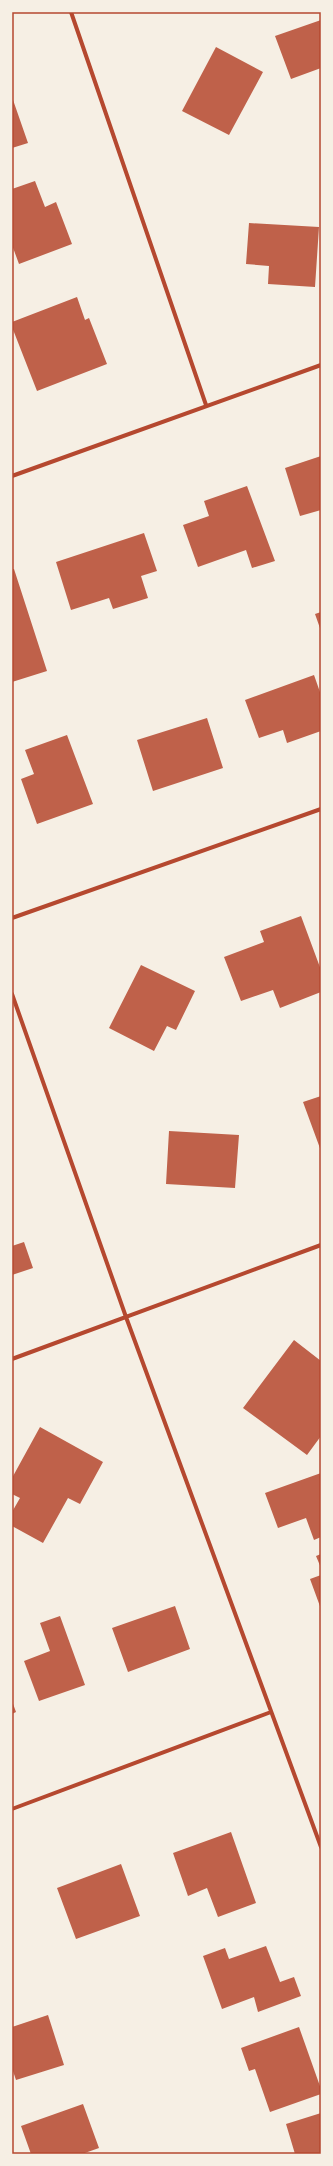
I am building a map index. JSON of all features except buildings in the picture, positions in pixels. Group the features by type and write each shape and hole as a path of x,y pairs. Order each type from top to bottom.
{"street":[{"path":"71,12 206,405"},
{"path":"12,476 206,405 321,365"},
{"path":"12,918 321,809"},
{"path":"12,994 126,1317 321,1847"},
{"path":"12,1359 321,1246"},
{"path":"12,1809 271,1712"}]}
